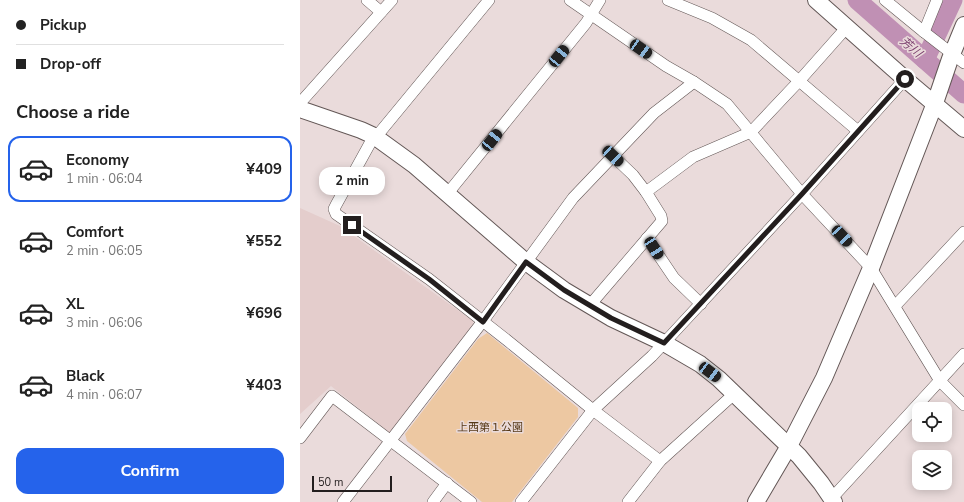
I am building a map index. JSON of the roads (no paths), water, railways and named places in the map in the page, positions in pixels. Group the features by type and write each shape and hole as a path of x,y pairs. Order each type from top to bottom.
{"street":[{"path":"367,0 381,12"},
{"path":"300,103 392,0"},
{"path":"489,0 375,137 336,205 335,212 429,279 593,410 660,460"},
{"path":"570,0 666,66 722,100 751,132 802,194 871,268 940,381 964,405"},
{"path":"448,193 592,15 600,0"},
{"path":"668,0 712,18 751,40 800,80 858,131"},
{"path":"816,0 905,79 936,99 964,129"},
{"path":"885,0 953,56"},
{"path":"926,34 937,0"},
{"path":"756,502 789,446 824,378 871,268 964,25"},
{"path":"646,192 693,157 751,132 847,27"},
{"path":"521,502 593,410 652,356 802,194 905,79"},
{"path":"343,502 483,322 573,198 658,109 694,82"},
{"path":"300,109 358,128 375,137 409,160 526,262 564,290 611,318 664,343 700,364 720,379 789,446 812,471 833,500 964,354"},
{"path":"590,305 647,238 660,225 662,219 646,192 633,175 613,156"},
{"path":"895,306 964,232"},
{"path":"647,238 674,278 701,304"},
{"path":"628,502 660,460 734,394"},
{"path":"300,438 332,396 471,502"},
{"path":"433,502 447,483"}],"waterway":[{"name":"芳川","path":"857,0 964,94"},
{"path":"925,60 953,0"}],"park label":[{"name":"上西第１公園","path":"490,427"}]}
